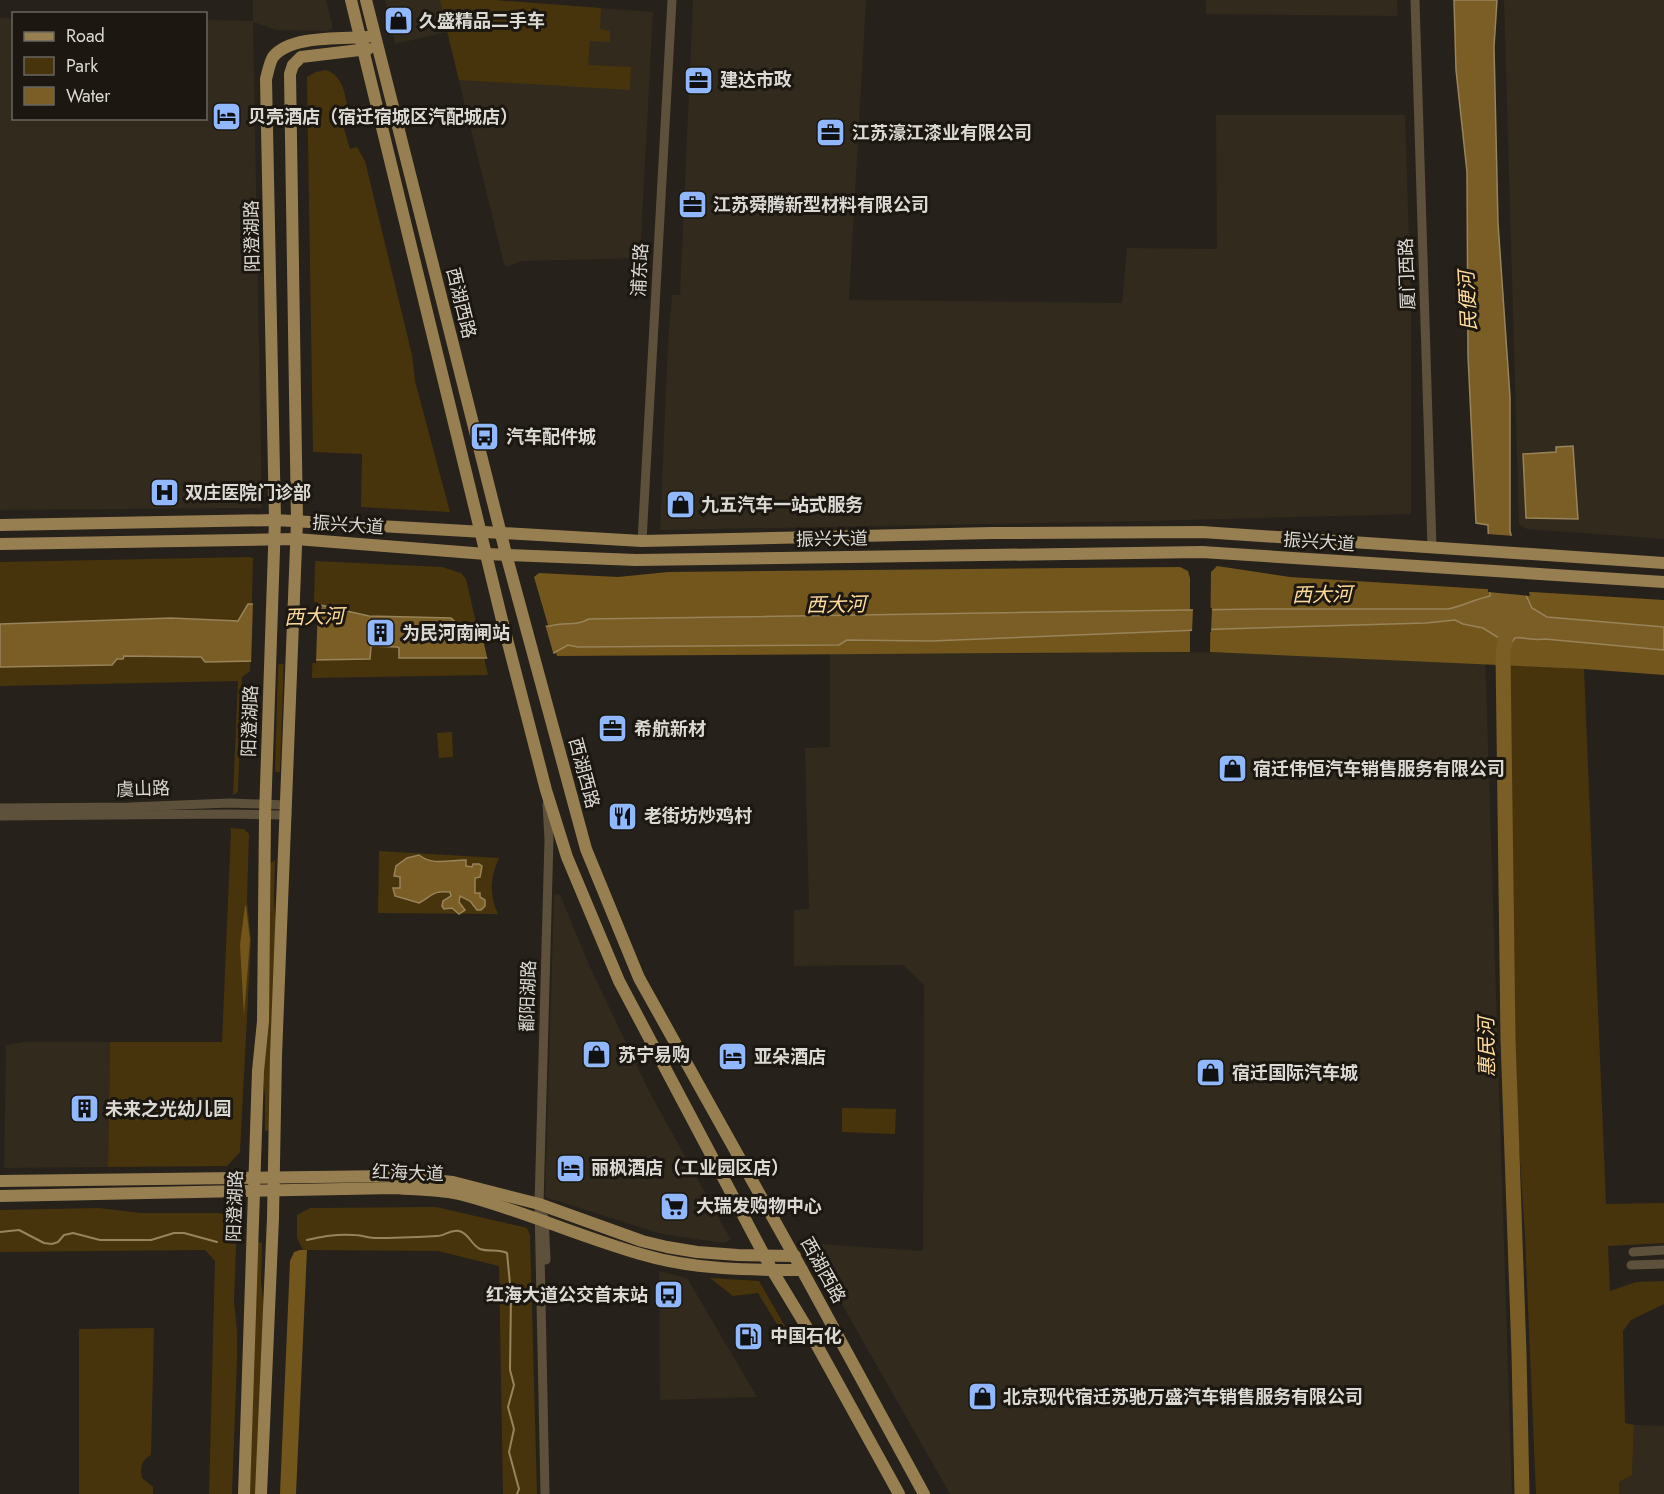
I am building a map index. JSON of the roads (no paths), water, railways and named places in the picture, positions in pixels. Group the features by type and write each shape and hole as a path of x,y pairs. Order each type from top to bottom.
{"main road":[{"name":"西湖西路","path":"351,0 501,616 546,790 567,857 618,981 772,1270 809,1331 899,1494"},
{"name":"西湖西路","path":"366,0 506,554 586,849 639,978 795,1256 924,1494"},
{"name":"阳澄湖路","path":"244,1494 258,1071 263,1021 265,809 275,539 266,79 272,59 289,45 309,41 361,44"},
{"name":"阳澄湖路","path":"261,1494 297,521 290,74 293,65 301,57 377,42"},
{"name":"振兴大道","path":"0,525 275,520 642,541 992,533 1203,532 1664,563"},
{"name":"振兴大道","path":"0,544 296,539 486,554 636,560 1202,552 1664,582"},
{"name":"红海大道","path":"0,1181 392,1176 424,1179 453,1182 539,1204 667,1247 697,1252 795,1256"},
{"name":"红海大道","path":"0,1196 395,1188 442,1191 542,1219 643,1255 669,1261 716,1267 802,1270"}],"street":[{"name":"浦东路","path":"642,541 672,0"},
{"name":"厦门西路","path":"1415,0 1432,547"},
{"name":"鄱阳湖路","path":"546,790 549,839 539,1204 542,1219 551,1494"},
{"name":"虞山路","path":"0,808 129,807 230,803 265,809"},
{"name":"虞山路","path":"0,816 287,810"},
{"name":"鄱阳湖路","path":"542,1219 545,1494"},
{"path":"1633,1252 1664,1250"},
{"path":"1631,1265 1664,1264"}],"water":[{"path":"1454,0 1497,0 1494,47 1498,223 1510,397 1510,531 1526,595 1532,608 1547,617 1664,627 1664,650 1515,638 1503,654 1499,638 1483,628 1455,620 1426,623 931,641 847,640 839,645 578,647 568,645 552,654 487,658 399,658 397,647 371,646 370,659 205,662 201,657 124,656 112,665 0,667 0,624 171,618 238,621 248,604 316,604 369,616 451,618 464,630 550,626 579,623 589,619 1258,609 1448,609 1490,596 1488,525 1476,523 1468,356 1467,172 1456,70"},
{"path":"1573,446 1578,519 1526,518 1523,454 1556,452 1556,447"},
{"path":"419,855 441,862 466,860 466,866 472,867 473,864 479,864 482,866 480,877 475,878 475,893 480,893 480,897 485,900 485,906 477,910 470,901 460,896 459,902 465,910 459,914 452,908 444,909 442,906 443,901 451,896 450,892 436,893 419,903 395,896 393,888 400,888 400,877 394,876 396,866 407,858"}],"waterway":[{"name":"惠民河","path":"1506,634 1503,654 1508,1040 1522,1494"},
{"path":"0,1232 19,1230 44,1243 52,1244 58,1242 64,1235 73,1233 100,1240 151,1240 174,1233 184,1233 217,1242"},
{"path":"307,1240 342,1235 377,1238 437,1236 456,1231 465,1234 480,1249 507,1253 511,1294 510,1370 514,1385 508,1407 514,1429 509,1452 519,1489 517,1494"}],"place":[{"name":"久盛精品二手车","path":"398,21"},
{"name":"建达市政","path":"699,80"},
{"name":"贝壳酒店（宿迁宿城区汽配城店）","path":"227,117"},
{"name":"江苏濠江漆业有限公司","path":"831,133"},
{"name":"江苏舜腾新型材料有限公司","path":"692,205"},
{"name":"汽车配件城","path":"485,437"},
{"name":"双庄医院门诊部","path":"164,493"},
{"name":"九五汽车一站式服务","path":"680,505"},
{"name":"为民河南闸站","path":"381,633"},
{"name":"希航新材","path":"613,729"},
{"name":"宿迁伟恒汽车销售服务有限公司","path":"1232,769"},
{"name":"老街坊炒鸡村","path":"623,816"},
{"name":"苏宁易购","path":"597,1055"},
{"name":"亚朵酒店","path":"733,1057"},
{"name":"宿迁国际汽车城","path":"1211,1073"},
{"name":"未来之光幼儿园","path":"84,1109"},
{"name":"丽枫酒店（工业园区店）","path":"570,1168"},
{"name":"大瑞发购物中心","path":"675,1206"},
{"name":"红海大道公交首末站","path":"669,1295"},
{"name":"中国石化","path":"749,1336"},
{"name":"北京现代宿迁苏驰万盛汽车销售服务有限公司","path":"982,1397"}],"water label":[{"name":"民便河","path":"1468,301"},
{"name":"西大河","path":"1322,595"},
{"name":"西大河","path":"836,605"},
{"name":"西大河","path":"314,617"}]}
